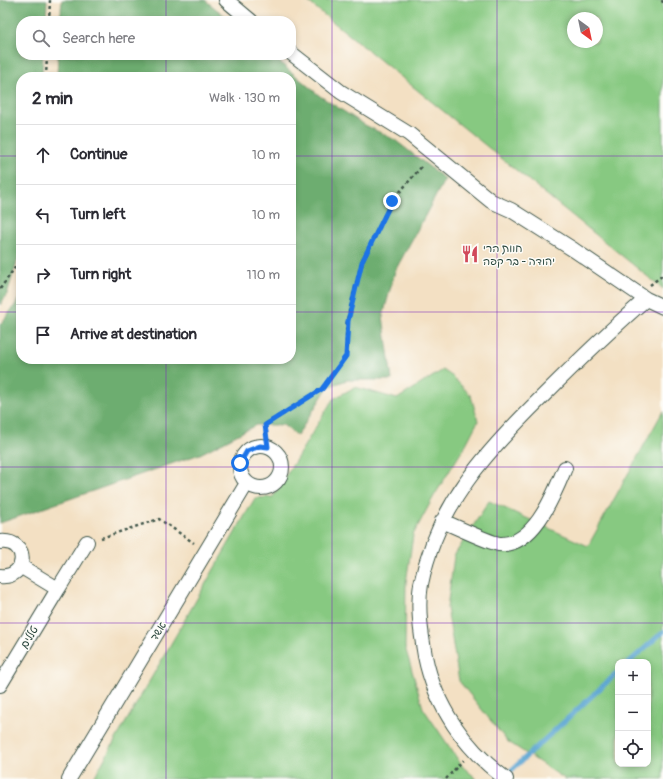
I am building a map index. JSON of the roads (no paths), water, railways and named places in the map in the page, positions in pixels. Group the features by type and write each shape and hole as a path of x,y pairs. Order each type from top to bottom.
{"street":[{"path":"226,0 245,16"},
{"path":"296,57 341,92 408,134 491,201 511,210 574,250 646,299 663,307"},
{"path":"506,779 491,768 463,740 441,703 429,674 420,629 421,585 434,538 453,501 481,461 522,417 602,338 646,299"},
{"path":"268,447 278,457 281,463 280,475 271,485 265,487 252,486 247,483 240,471 242,457 253,448 268,447"},
{"path":"442,521 498,544 513,543 526,535 548,507 565,468"},
{"name":"אשד","path":"69,779 247,483"},
{"path":"0,542 11,542 20,550 22,561 20,566 12,575 0,576"},
{"name":"טללים","path":"0,685 87,542"},
{"path":"20,566 58,589"}],"waterway":[{"path":"632,659 663,632"},
{"path":"505,776 615,675"}],"place":[{"name":"חוות הרי יהודה - בר קפה","path":"470,254"}]}
